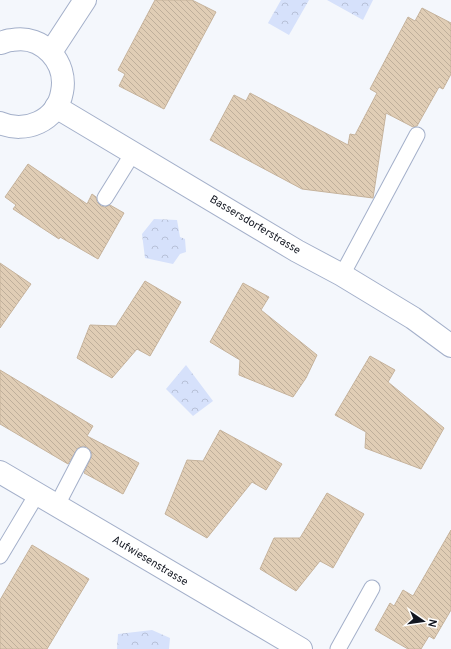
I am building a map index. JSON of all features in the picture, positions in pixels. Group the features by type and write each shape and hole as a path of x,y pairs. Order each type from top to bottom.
{"street":[{"path":"50,52 85,0"},
{"path":"0,43 26,39 39,43 50,52 59,64 63,78 62,93 56,107 47,118 35,125 21,128 7,126 0,122"},
{"name":"Bassersdorferstrasse","path":"56,107 297,250 342,275 413,318 451,346"},
{"name":"Aufwiesenstrasse","path":"0,472 57,505 287,646"}],"lane":[{"path":"342,275 416,134"},
{"path":"105,198 132,153"},
{"path":"57,505 83,455"},
{"path":"0,556 37,494"},
{"path":"338,649 372,588"}],"green space":[{"path":"281,0 309,0 289,35 268,23"},
{"path":"327,0 373,0 363,20"},
{"path":"154,219 177,220 180,237 185,239 186,252 180,254 173,264 145,258 142,234"},
{"path":"186,365 213,401 193,416 166,389"},
{"path":"152,630 170,638 169,649 117,649 118,634"}],"building":[{"path":"155,0 192,0 216,12 164,109 119,86 125,74 118,70"},
{"path":"422,8 451,23 451,74 443,89 439,87 417,126 413,127 386,113 373,198 302,189 210,140 234,95 246,101 250,93 348,145 350,134 355,135 377,93 370,89 408,17 415,21"},
{"path":"28,164 87,204 92,194 96,197 97,202 101,206 105,207 110,205 124,213 98,259 60,237 59,239 13,209 16,205 5,197"},
{"path":"0,263 31,284 0,328"},
{"path":"145,281 181,302 150,356 137,349 112,378 77,358 90,325 116,326"},
{"path":"243,283 269,297 261,310 317,355 306,378 293,397 239,375 240,360 210,342"},
{"path":"370,356 395,370 388,382 444,428 421,469 365,448 366,432 335,415"},
{"path":"0,370 93,426 87,436 139,463 123,494 84,473 92,455 91,451 87,447 83,446 78,448 68,464 0,424"},
{"path":"220,430 282,464 266,490 252,482 207,538 165,514 187,460 203,461"},
{"path":"327,493 364,514 333,568 320,561 296,591 260,569 274,538 300,538"},
{"path":"451,530 451,610 434,639 429,636 421,649 408,649 375,630 390,603 394,606 403,590 413,596"},
{"path":"32,545 89,579 47,649 0,649 0,600"}]}
